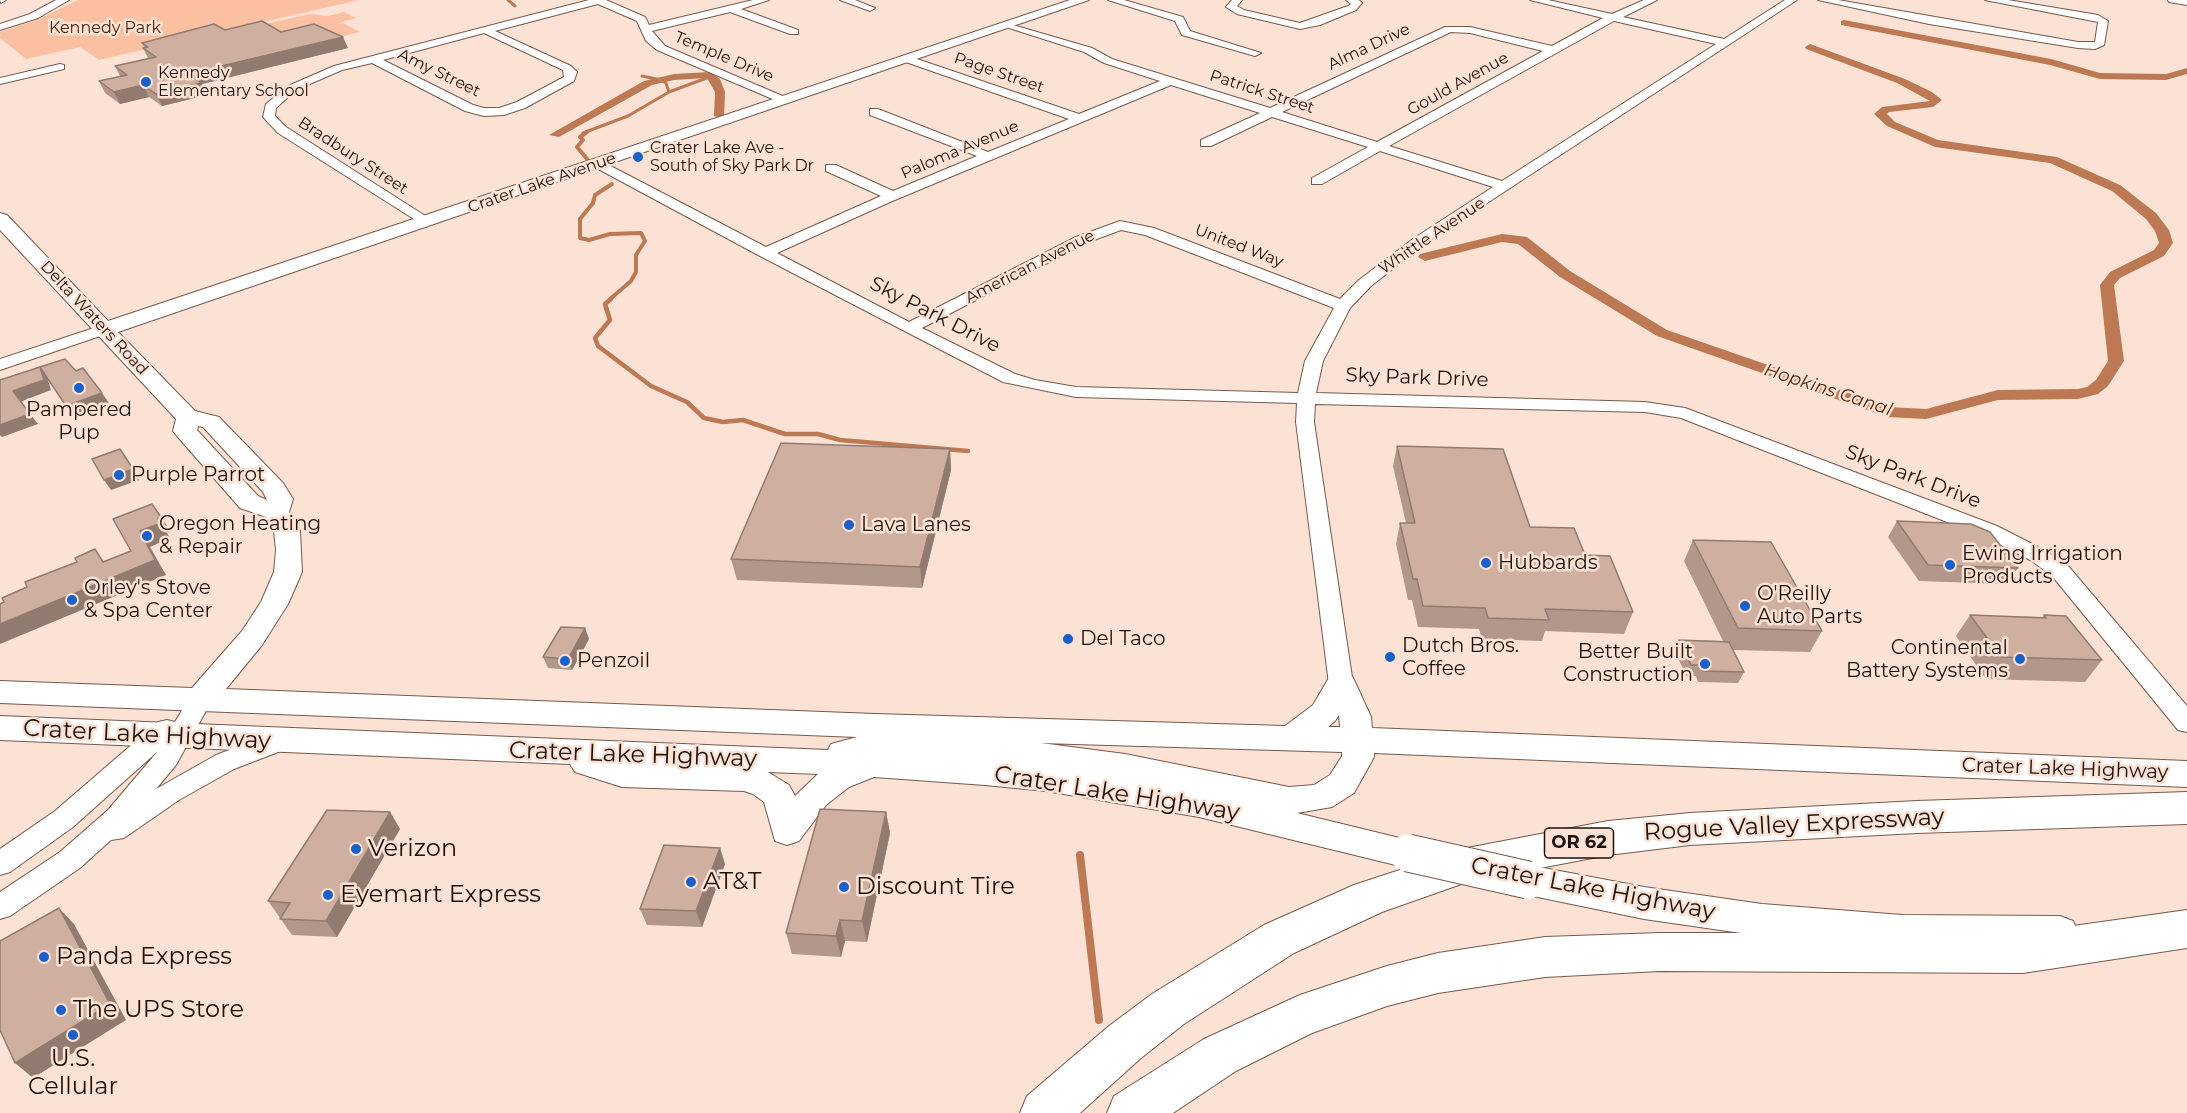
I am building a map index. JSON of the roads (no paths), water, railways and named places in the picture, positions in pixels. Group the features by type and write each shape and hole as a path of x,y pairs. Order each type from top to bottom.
{"highway":[{"name":"Rogue Valley Expressway","path":"1044,1113 1118,1048 1168,1009 1279,939 1369,898 1467,865 1608,838 1690,829 1905,817 2187,808"},
{"path":"1131,1113 1220,1055 1300,1016 1387,986 1438,973 1545,957 1660,952 2022,953 2187,929"}],"main road":[{"name":"Crater Lake Avenue","path":"106,329 1083,0"},
{"name":"Delta Waters Road","path":"0,219 188,418 185,432 249,502 276,512 287,531 288,572 274,604 252,638 201,698"},
{"path":"1292,738 1324,713 1341,684"},
{"path":"804,761 878,745 943,746 1039,755 1125,767 1288,800 1320,798 1342,784 1358,757 1355,717 1341,684"},
{"name":"Crater Lake Highway","path":"0,692 201,698 875,726 1357,740 2187,774"},
{"name":"Crater Lake Highway","path":"0,728 871,764 1046,778 1199,804 1528,880 1644,903 1762,920 1833,927 2015,933 2187,929"},
{"path":"548,752 622,774 744,778 764,784 777,794 786,814 787,831 813,795 837,778 871,764"}],"street":[{"path":"0,27 34,16 64,0"},
{"path":"373,59 599,0"},
{"name":"Temple Drive","path":"599,0 636,16 650,39 661,48 786,100"},
{"path":"646,29 668,26 764,0"},
{"path":"846,0 870,8"},
{"path":"1113,0 1172,16 1182,22 1183,31 1186,33 1255,53"},
{"path":"1237,0 1231,7 1241,12 1300,26 1316,23 1352,8 1357,3 1351,0"},
{"path":"1535,0 1726,44"},
{"name":"Gould Avenue","path":"1317,181 1554,50 1652,0"},
{"name":"Whittle Avenue","path":"1341,684 1305,422 1306,398 1314,361 1343,306 1365,283 1418,242 1792,0"},
{"path":"1823,0 1929,21 2095,46 2100,43 2103,21 2098,18 1990,0"},
{"path":"2173,0 2187,2"},
{"path":"731,9 794,32"},
{"name":"Patrick Street","path":"1010,25 1088,50 1108,61 1506,187"},
{"name":"Alma Drive","path":"1206,143 1449,29 1470,30 1554,50"},
{"name":"Amy Street","path":"373,59 469,108 492,113 521,105 566,82 571,72 485,30"},
{"name":"Bradbury Street","path":"373,59 338,68 301,82 280,96 270,107 268,114 282,130 424,222"},
{"name":"Page Street","path":"908,59 1079,118"},
{"path":"0,81 60,67"},
{"name":"Paloma Avenue","path":"765,253 893,196 1170,81"},
{"path":"874,112 988,156"},
{"name":"Sky Park Drive","path":"596,164 909,328 1010,378 1056,390 1646,407 1685,413 1990,531 2039,556 2061,572 2187,723"},
{"path":"831,168 893,196"},
{"name":"United Way","path":"1120,225 1149,231 1343,306"},
{"name":"American Avenue","path":"909,328 1081,240 1120,225"},
{"name":"Crater Lake Avenue","path":"0,365 106,329"},
{"name":"Delta Waters Road","path":"0,864 64,819 169,736 201,698"},
{"name":"Delta Waters Road","path":"0,907 70,860 117,818 167,758 169,736"},
{"path":"70,860 200,775 243,753 280,741"}],"waterway":[{"path":"508,0 515,6"},
{"name":"Hopkins Canal","path":"1844,23 2051,62 2100,76 2166,77 2187,71"},
{"name":"Hopkins Canal","path":"1425,257 1502,238 1522,240 1565,274 1662,333 1887,412 1926,414 1998,395 2078,394 2092,391 2102,383 2116,361 2107,285 2115,275 2159,253 2166,243 2162,230 2151,216 2138,203 2116,188 2053,160 1935,143 1891,124 1880,114 1886,109 1933,104 1936,100 1901,81 1810,47"},
{"name":"Hopkins Canal","path":"555,135 648,83 674,77 710,75 716,81 720,92 720,116"},
{"name":"Hopkins Canal","path":"642,76 661,80 666,83 669,92"},
{"path":"669,92 712,76"},
{"path":"583,133 628,116 669,92"},
{"path":"587,132 580,137 583,140 577,147 588,160"},
{"path":"609,300 631,281 636,272 636,255 645,241 641,233 610,234 589,240 580,238 580,219 593,203 595,195 612,184"},
{"path":"611,299 605,304 610,320 595,338 598,346 651,386 687,402 704,418 723,422 743,420 785,434 818,434 840,440 968,451"},
{"path":"1080,855 1099,1020"}],"place":[{"name":"Kennedy Elementary School","path":"146,82"},
{"name":"Crater Lake Ave - South of Sky Park Dr","path":"638,157"},
{"name":"Pampered Pup","path":"79,388"},
{"name":"Purple Parrot","path":"119,475"},
{"name":"Lava Lanes","path":"849,525"},
{"name":"Oregon Heating & Repair","path":"147,536"},
{"name":"Hubbards","path":"1486,563"},
{"name":"Ewing Irrigation Products","path":"1950,565"},
{"name":"Orley's Stove & Spa Center","path":"72,600"},
{"name":"O'Reilly Auto Parts","path":"1745,606"},
{"name":"Del Taco","path":"1068,639"},
{"name":"Dutch Bros. Coffee","path":"1390,657"},
{"name":"Continental Battery Systems","path":"2020,659"},
{"name":"Penzoil","path":"565,661"},
{"name":"Better Built Construction","path":"1705,664"},
{"name":"Verizon","path":"356,849"},
{"name":"AT&T","path":"691,882"},
{"name":"Discount Tire","path":"844,887"},
{"name":"Eyemart Express","path":"328,895"},
{"name":"Panda Express","path":"44,957"},
{"name":"The UPS Store","path":"61,1010"},
{"name":"U.S. Cellular","path":"73,1035"}],"park label":[{"name":"Kennedy Park","path":"105,28"}]}
